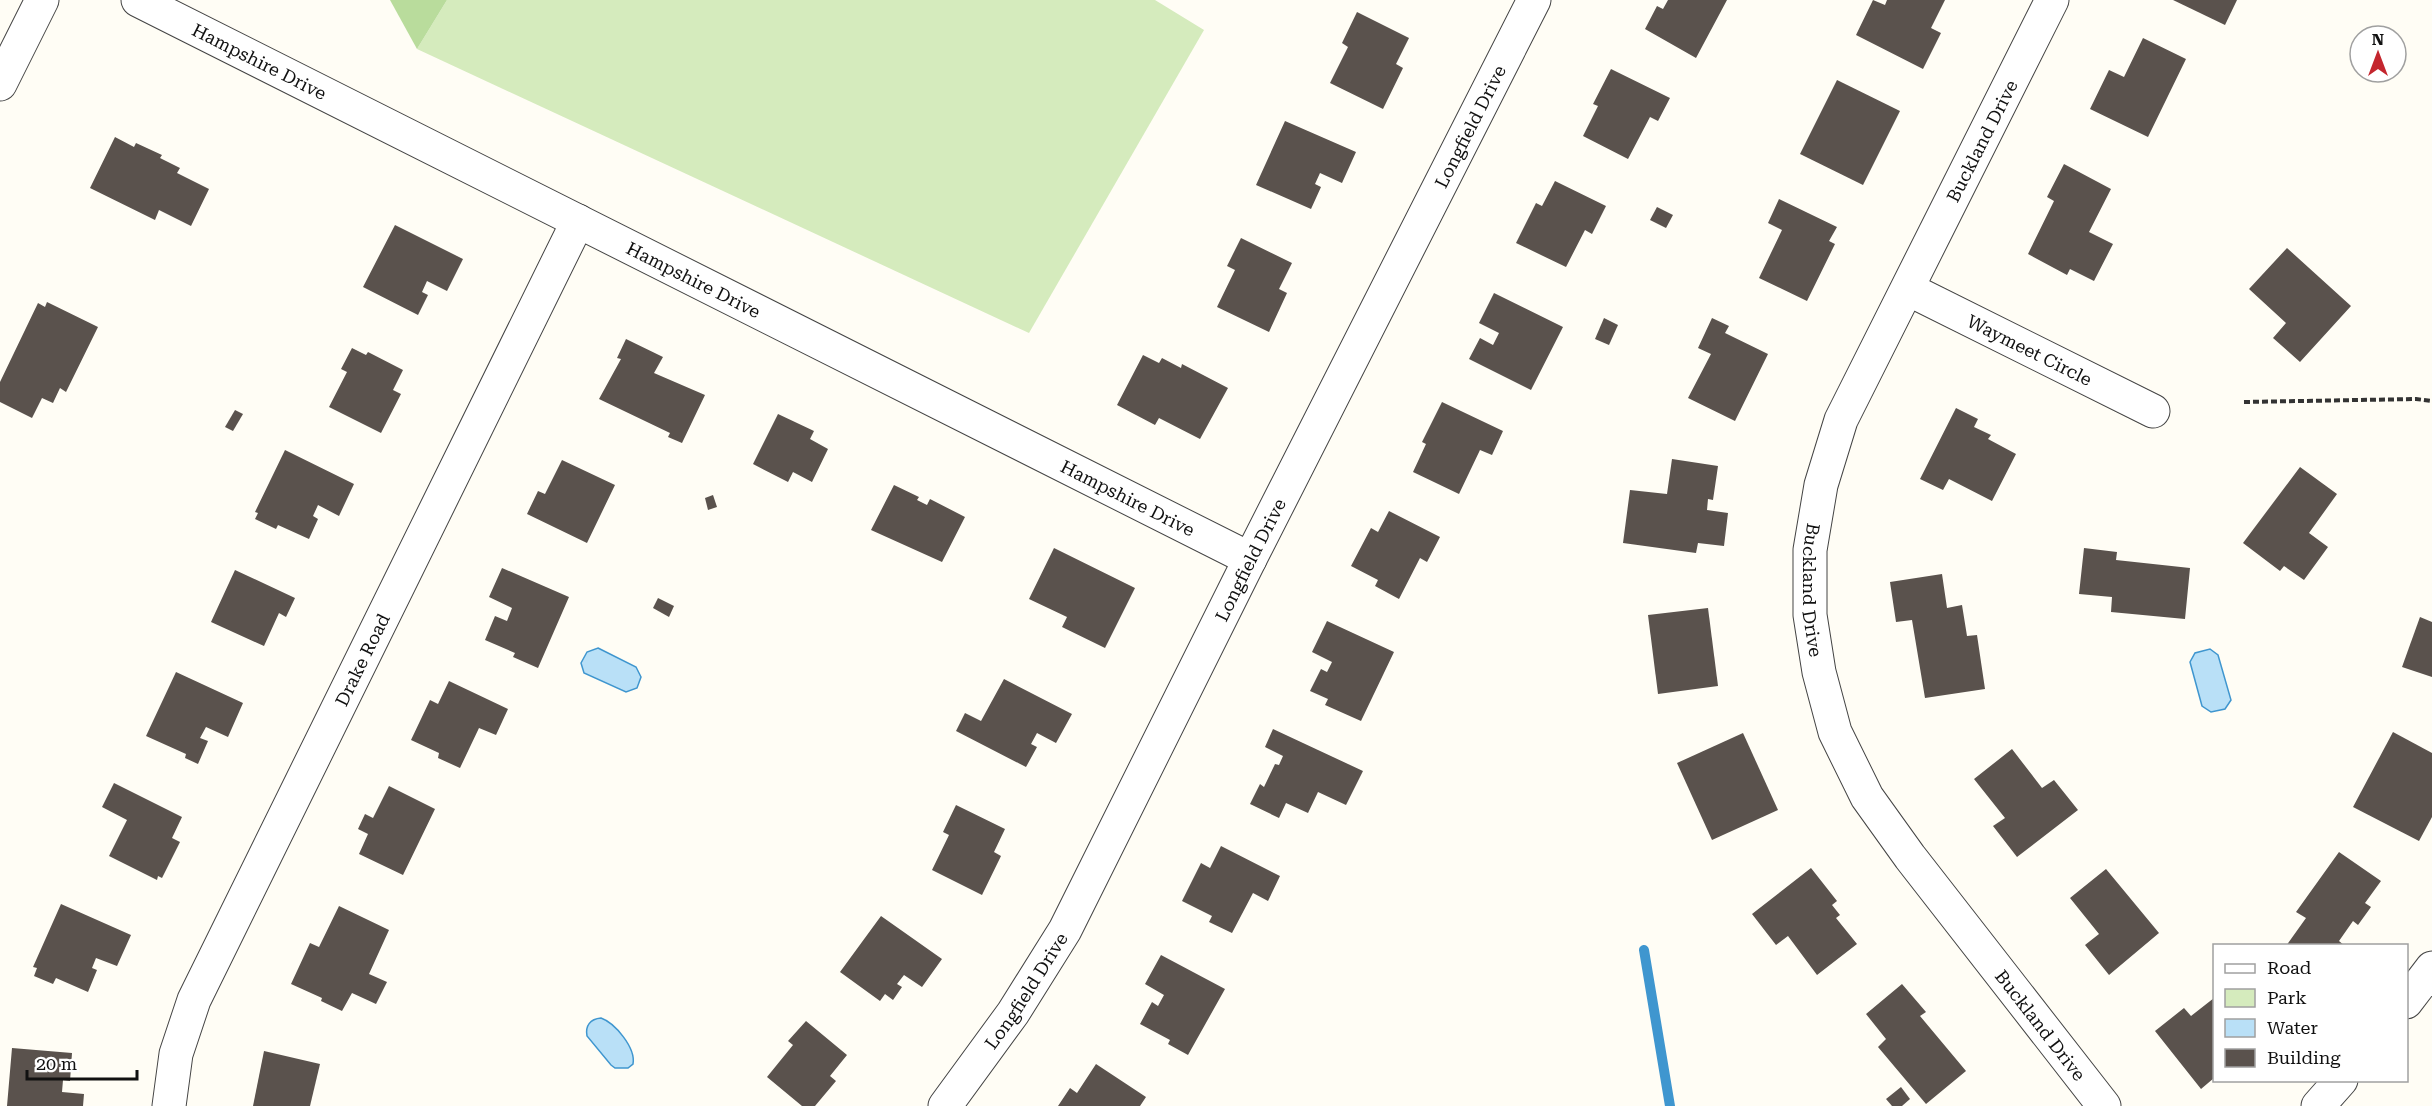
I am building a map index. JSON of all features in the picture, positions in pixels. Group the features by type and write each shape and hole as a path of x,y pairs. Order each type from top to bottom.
{"street":[{"path":"0,84 42,0"},
{"name":"Hampshire Drive","path":"138,0 1250,559"},
{"name":"Longfield Drive","path":"945,1106 1013,1013 1065,930 1250,559 1534,0"},
{"name":"Buckland Drive","path":"2052,0 1841,420 1821,485 1810,550 1810,615 1819,672 1835,732 1867,796 1910,857 2104,1106"},
{"name":"Drake Road","path":"169,1106 176,1054 194,1000 579,221"},
{"name":"Waymeet Circle","path":"1908,289 2153,411"},
{"path":"2408,999 2432,968"},
{"path":"2318,1106 2339,1082"}],"path":[{"path":"2244,402 2416,399 2432,401"}],"green space":[{"path":"390,0 447,0 417,49"},
{"path":"447,0 1155,0 1204,30 1029,333 417,49"}],"water":[{"path":"598,648 636,667 641,677 637,688 626,692 584,673 581,663 587,652"},
{"path":"2210,649 2218,655 2231,700 2225,709 2211,712 2202,706 2190,662 2195,653"},
{"path":"601,1018 612,1025 628,1044 633,1064 628,1068 615,1068 611,1065 587,1036 589,1024"}],"building":[{"path":"1668,0 1727,0 1696,58 1645,29 1657,6 1663,9"},
{"path":"1873,0 1885,5 1887,0 1945,0 1931,28 1941,33 1923,69 1856,35"},
{"path":"2173,0 2237,0 2225,25"},
{"path":"1357,12 1409,38 1396,64 1403,68 1383,109 1330,83 1348,47 1342,43"},
{"path":"2143,38 2186,59 2148,137 2090,109 2109,70 2124,77"},
{"path":"1611,69 1670,98 1658,121 1650,117 1628,159 1583,136 1598,106 1593,104"},
{"path":"1837,80 1900,111 1863,185 1800,154"},
{"path":"1285,121 1356,152 1342,183 1320,173 1315,184 1321,187 1311,209 1256,185"},
{"path":"115,137 134,147 136,143 162,155 160,158 180,168 177,173 209,189 191,226 159,210 155,220 90,188"},
{"path":"2064,164 2111,189 2089,232 2113,244 2094,281 2070,269 2067,275 2028,254 2054,201 2047,197"},
{"path":"1555,181 1606,206 1592,234 1585,230 1566,267 1516,243 1536,203 1542,206"},
{"path":"1779,199 1837,227 1829,241 1835,244 1807,301 1759,278 1782,230 1768,223"},
{"path":"1657,207 1673,215 1666,228 1650,220"},
{"path":"395,225 463,259 447,291 427,281 422,292 428,295 418,315 363,287"},
{"path":"1241,238 1292,263 1279,289 1287,293 1269,332 1217,307 1235,270 1227,266"},
{"path":"2287,248 2351,306 2300,362 2273,338 2286,323 2249,289"},
{"path":"1494,293 1563,327 1531,390 1469,359 1480,338 1493,345 1499,333 1479,323"},
{"path":"47,302 98,327 66,392 60,388 53,403 42,398 32,418 0,402 0,382 38,303 45,307"},
{"path":"1604,318 1618,325 1609,345 1595,339"},
{"path":"1712,318 1729,326 1725,333 1768,354 1735,421 1688,398 1711,354 1698,348"},
{"path":"626,339 663,357 654,373 705,395 682,443 668,437 670,433 599,399 621,359 617,358"},
{"path":"352,348 366,355 368,352 403,370 393,390 401,394 381,433 329,407 347,372 341,369"},
{"path":"1143,355 1159,363 1162,358 1181,368 1182,364 1228,388 1200,439 1159,418 1155,425 1117,405"},
{"path":"1442,402 1503,431 1492,455 1480,450 1459,494 1413,472 1426,444 1422,442"},
{"path":"1956,408 1978,419 1974,427 1991,435 1988,439 2016,454 1992,501 1949,479 1943,490 1920,479"},
{"path":"235,410 243,414 233,431 225,427"},
{"path":"778,414 814,431 810,439 828,449 812,482 793,472 788,482 753,464"},
{"path":"285,450 354,484 339,516 318,505 313,516 318,519 309,539 278,525 276,529 255,519 258,513 255,512"},
{"path":"1672,459 1718,466 1713,500 1708,499 1707,510 1728,513 1724,546 1698,543 1696,553 1623,543 1630,490 1667,494"},
{"path":"562,460 615,485 587,543 527,514 538,491 545,494"},
{"path":"2300,467 2337,494 2309,533 2328,547 2304,580 2284,566 2280,571 2243,543"},
{"path":"894,485 919,497 917,500 927,505 930,499 965,517 942,562 871,530"},
{"path":"713,495 717,507 708,510 705,498"},
{"path":"1389,511 1440,537 1427,562 1420,558 1399,599 1375,586 1378,580 1351,566 1371,528 1378,532"},
{"path":"1054,548 1135,588 1105,648 1062,627 1067,617 1029,599"},
{"path":"2084,548 2117,552 2116,560 2190,568 2185,619 2111,612 2112,597 2079,594"},
{"path":"502,568 569,597 538,668 513,657 515,653 485,640 495,616 507,621 512,608 489,597"},
{"path":"235,570 295,598 286,617 279,613 264,646 211,622"},
{"path":"1942,574 1947,608 1962,605 1967,636 1977,635 1985,689 1925,698 1912,620 1896,622 1890,582"},
{"path":"658,598 674,606 669,617 653,608"},
{"path":"1708,608 1718,686 1658,694 1648,615"},
{"path":"2420,617 2432,622 2432,677 2402,667"},
{"path":"1327,621 1394,652 1361,721 1325,705 1328,699 1310,691 1321,669 1327,672 1332,662 1312,652"},
{"path":"176,672 243,703 228,737 206,727 200,738 208,741 198,764 185,758 186,754 146,736"},
{"path":"1004,679 1072,714 1056,743 1037,733 1031,744 1037,747 1026,767 956,731 965,713 981,721"},
{"path":"449,681 508,709 496,735 479,728 460,768 438,758 439,753 411,740 430,700 438,704"},
{"path":"1273,729 1363,771 1346,805 1318,792 1308,813 1286,803 1279,818 1250,804 1260,784 1264,787 1275,764 1279,765 1283,756 1265,747"},
{"path":"2393,732 2432,753 2432,817 2419,841 2353,807"},
{"path":"1743,733 1778,810 1712,840 1677,763"},
{"path":"2012,749 2042,788 2054,780 2078,810 2017,857 1993,826 2005,818 1974,779"},
{"path":"114,783 182,817 172,838 180,842 162,878 158,876 157,880 109,856 127,820 102,807"},
{"path":"389,786 435,809 403,875 359,854 368,834 358,829 365,814 373,818"},
{"path":"956,805 1005,829 994,852 1001,856 982,895 932,870 949,835 943,832"},
{"path":"1221,846 1280,876 1268,901 1253,893 1232,933 1209,922 1212,916 1182,901 1201,863 1210,868"},
{"path":"2339,852 2381,881 2365,903 2371,907 2358,925 2353,921 2339,941 2343,944 2287,944 2306,918 2296,912"},
{"path":"1811,868 1837,901 1832,905 1840,915 1836,918 1857,944 1817,975 1788,936 1776,945 1752,914"},
{"path":"2106,869 2159,933 2109,975 2085,945 2099,934 2070,898"},
{"path":"61,904 131,935 117,966 96,958 92,968 97,970 88,992 56,978 53,984 34,976 37,968 33,967"},
{"path":"339,906 389,930 369,974 387,982 376,1004 352,993 342,1011 321,1001 322,998 291,984 310,943 319,947"},
{"path":"881,916 942,959 922,987 904,975 897,984 902,987 893,1000 885,994 880,1001 840,972"},
{"path":"1161,955 1225,989 1188,1055 1168,1044 1170,1040 1140,1024 1152,1002 1158,1006 1164,995 1145,984"},
{"path":"1902,984 1926,1012 1920,1016 1966,1071 1926,1104 1878,1047 1886,1039 1866,1014"},
{"path":"2213,999 2213,1079 2201,1089 2155,1031 2184,1008 2191,1016"},
{"path":"806,1021 847,1055 830,1076 836,1081 815,1106 802,1106 767,1077 793,1045 788,1041"},
{"path":"12,1048 72,1053 70,1081 63,1080 62,1092 84,1094 83,1106 7,1106"},
{"path":"264,1051 320,1064 310,1106 253,1106"},
{"path":"1096,1064 1146,1097 1140,1106 1058,1106 1070,1088 1077,1093"},
{"path":"1901,1087 1910,1099 1902,1106 1892,1106 1886,1099"}],"waterway":[{"path":"1644,950 1670,1106"}]}
